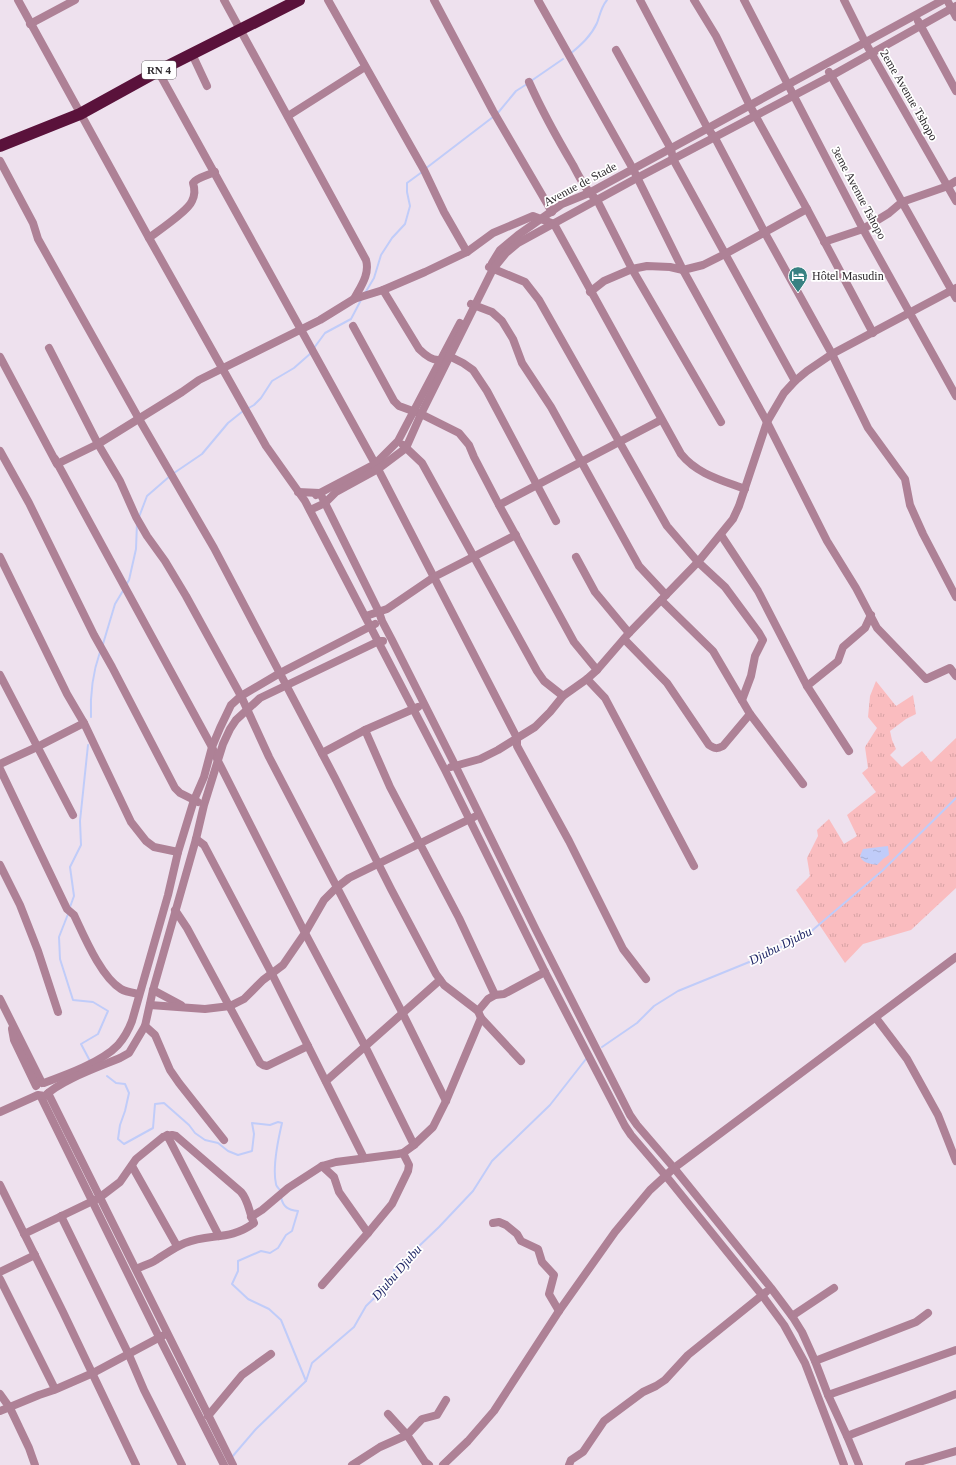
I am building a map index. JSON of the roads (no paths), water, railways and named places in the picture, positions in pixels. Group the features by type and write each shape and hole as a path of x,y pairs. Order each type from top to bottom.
{"highway":[{"name":"RN 4","path":"0,146 80,114 158,71 299,0"}],"street":[{"path":"18,0 148,238 268,451 310,510 445,770 545,972 625,1126 762,1295 784,1325 797,1346 805,1363 844,1465"},
{"path":"30,24 75,0"},
{"path":"224,0 366,260 368,267 365,279 354,298"},
{"path":"328,0 424,170 444,212 467,252"},
{"path":"434,0 495,114 552,212"},
{"path":"538,0 633,169 683,270 767,422 827,541 871,615 877,628 926,679 950,668 956,676"},
{"path":"640,0 764,233 832,354 868,428 905,479 910,505 956,597"},
{"path":"694,0 716,36 755,116 808,209 873,333"},
{"name":"3eme Avenue Tshopo","path":"744,0 863,229 956,396"},
{"name":"2eme Avenue Tshopo","path":"844,0 871,53 956,201"},
{"name":"Avenue de Stade","path":"305,501 377,467 398,441 417,413 439,361 472,304 500,250 518,235 562,204 589,193 943,0"},
{"path":"947,0 954,7 956,17"},
{"path":"742,700 751,676 755,656 763,640 725,588 698,562 667,526 539,300 525,282 491,268 518,243 637,178 831,76 954,7"},
{"path":"915,16 956,91"},
{"path":"616,50 671,149 673,159 795,381"},
{"path":"192,54 207,86"},
{"path":"445,770 480,759 498,750 535,727 563,696 597,670 627,636 698,562 733,519 745,489 767,422 784,393 795,381 832,354 910,313 955,292 902,202 825,65"},
{"path":"288,116 365,67"},
{"path":"158,71 377,467 517,738 517,746 569,841 623,949 646,979"},
{"path":"529,82 542,110 589,193 598,200 632,269 721,422"},
{"path":"0,161 33,223 38,239 139,419 214,548 440,980 479,1014 521,1061"},
{"path":"148,238 189,207 194,191 192,183 195,180 215,172"},
{"path":"824,242 863,229 889,214 902,202 948,186 956,181"},
{"path":"590,292 604,282 632,269 647,266 670,267 683,270 703,265 808,209"},
{"path":"56,460 98,444 182,392 190,385 320,320 354,298 383,290 467,252 494,233 533,216 554,224 680,454 688,463 705,474 745,489"},
{"path":"383,290 419,349 434,360 439,361 449,356"},
{"path":"310,510 325,503 336,492 406,448 417,413 449,356 472,304 492,312 502,321 513,340 522,362 551,406 639,566 664,598 713,651 761,731 803,784"},
{"path":"353,326 394,401 399,406 459,433 469,445 499,505 574,642 597,670"},
{"path":"49,348 98,444 120,481 137,520 146,536 165,561 186,596 241,696 269,757 403,1014 446,1101"},
{"path":"449,356 473,370 480,380 538,485 556,521"},
{"path":"0,357 212,747 305,933 365,1046 414,1145"},
{"path":"499,505 661,420"},
{"path":"398,441 422,462 537,671 544,681 563,696"},
{"path":"0,451 36,517 94,636 112,667 175,788 180,793 204,804"},
{"path":"298,492 320,493 479,815 630,1115 771,1288 792,1316 802,1332 859,1465"},
{"path":"366,616 387,609 434,577 516,534"},
{"path":"721,535 758,590 807,686 848,751"},
{"path":"0,557 64,687 84,723 131,822 146,841 154,847 178,852"},
{"path":"576,557 595,592 627,636 667,683 709,745 714,748 723,746 750,714"},
{"path":"807,686 838,661 843,647 865,628 871,615"},
{"path":"0,1112 73,1071 104,1056 118,1045 128,1031 140,994 168,895 178,852 194,800 204,777 212,747 231,705 241,696 280,673 382,620"},
{"path":"0,1106 28,1094 59,1085 120,1058 128,1053 145,1026 153,990 196,839 204,804 223,744 236,720 260,698 379,641 392,640"},
{"path":"0,675 73,815"},
{"path":"587,679 605,698 694,866"},
{"path":"322,753 365,730 424,704"},
{"path":"0,764 84,723"},
{"path":"365,730 390,787 460,918 495,995"},
{"path":"0,770 69,910 101,967 113,983 122,990 140,994"},
{"path":"150,1005 205,1009 230,1006 244,999 263,980 283,965 305,933 324,900 336,888 349,878 479,815"},
{"path":"196,839 204,845 213,861 272,974 364,1158"},
{"path":"0,865 20,905 38,951 58,1012"},
{"path":"176,910 260,1063 267,1066 308,1046"},
{"path":"448,1464 494,1411 559,1311 634,1207 674,1168 956,957"},
{"path":"251,1217 262,1210 280,1194 322,1166 336,1162 403,1153 414,1145 433,1127 446,1101 479,1014 488,999 495,995 504,994 545,972"},
{"path":"326,1081 440,980"},
{"path":"153,990 184,1007"},
{"path":"0,999 41,1090 96,1200 160,1337 224,1459 233,1465"},
{"path":"876,1018 907,1059 938,1115 956,1162"},
{"path":"145,1026 155,1035 170,1070 179,1083 224,1140"},
{"path":"587,1052 596,1047"},
{"path":"24,1234 96,1200 120,1182 136,1159 167,1135 176,1136 242,1192 247,1200 254,1224 242,1231 194,1240 177,1246 154,1261 136,1269"},
{"path":"167,1135 219,1236"},
{"path":"322,1285 392,1204 408,1171 409,1165 403,1153"},
{"path":"132,1166 177,1246"},
{"path":"322,1166 332,1174 339,1192 368,1233"},
{"path":"0,1185 93,1373 136,1465"},
{"path":"96,1200 136,1269 208,1416 224,1459"},
{"path":"61,1216 129,1355 144,1390 182,1465"},
{"path":"493,1223 502,1223 506,1225 517,1234 524,1244 535,1246 538,1249 542,1262 554,1275 549,1294 559,1311"},
{"path":"0,1272 35,1255"},
{"path":"0,1279 55,1389"},
{"path":"569,1465 571,1460 583,1452 604,1421 643,1392 665,1380 688,1355 771,1288"},
{"path":"792,1316 834,1288"},
{"path":"815,1361 916,1322 928,1313"},
{"path":"0,1411 93,1373 168,1334"},
{"path":"828,1395 956,1350"},
{"path":"208,1416 242,1375 271,1354"},
{"path":"0,1394 10,1408 29,1448 35,1465"},
{"path":"847,1436 956,1394"},
{"path":"352,1465 380,1447 407,1435 422,1419 437,1415 446,1400"},
{"path":"388,1414 407,1435 425,1462 429,1465"},
{"path":"909,1465 956,1451"}],"water":[{"path":"888,846 889,855 877,865 865,862 860,856 863,849"}],"waterway":[{"path":"570,54 582,44 592,32 597,23 603,5 607,0"},
{"path":"531,81 563,59"},
{"path":"497,114 516,91 527,84"},
{"path":"425,169 493,117"},
{"path":"365,293 374,278 381,255 392,238 405,224 410,206 407,183 422,172"},
{"path":"314,348 325,333 351,319 361,300"},
{"path":"247,409 261,398 272,381 294,368 311,353"},
{"path":"174,473 202,454 228,423 243,411"},
{"path":"139,517 147,496 170,476"},
{"path":"126,585 129,580 136,549 137,523"},
{"path":"103,644 115,604 124,589"},
{"path":"91,717 92,684 100,652"},
{"path":"70,907 74,896 70,867 81,845 80,821 88,745"},
{"name":"Djubu Djubu","path":"602,1047 637,1023 654,1006 678,991 759,958 808,934 882,871 956,798"},
{"path":"68,914 59,937 60,959 73,1000 93,1002 108,1011 98,1034 81,1044 90,1061"},
{"name":"Djubu Djubu","path":"232,1457 256,1429 306,1381 312,1363 354,1327 366,1306 392,1281 394,1270 439,1227 473,1191 492,1161 550,1105 586,1059"},
{"path":"107,1076 116,1083 125,1084 129,1093 120,1125 118,1139 124,1144 153,1128 155,1104 164,1103 189,1125 195,1133 205,1140 218,1143 228,1151 238,1155 252,1151 254,1134 252,1123 270,1125 278,1122 282,1123 276,1154 275,1170 276,1185 281,1191"},
{"path":"281,1197 286,1207 291,1210 298,1211 292,1231 286,1235 278,1248 270,1253 261,1251 238,1261 238,1271 232,1284 248,1299 269,1309 281,1320 306,1381"}],"place":[{"name":"Hôtel Masudin","path":"798,293"}]}
